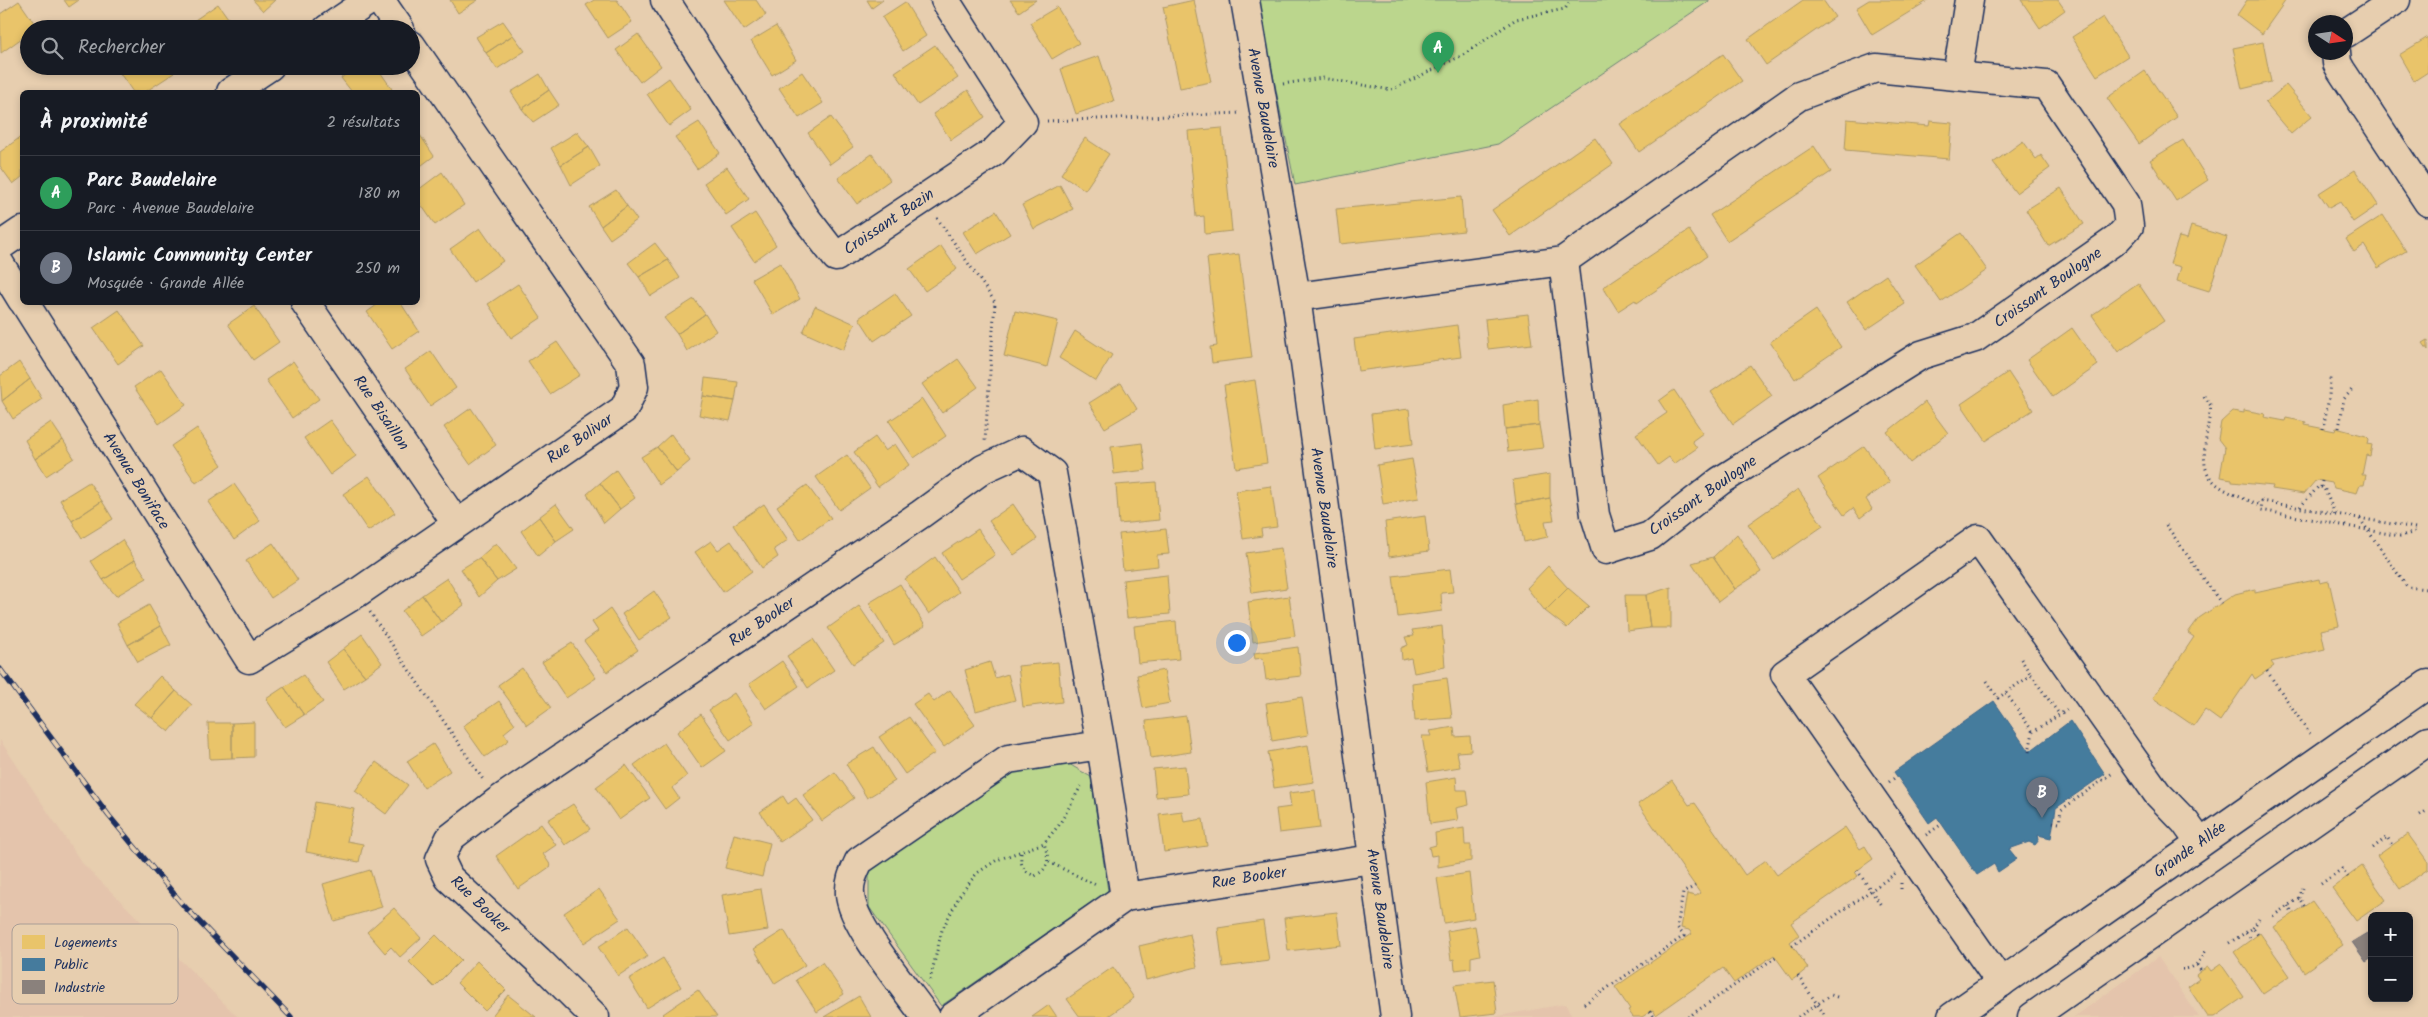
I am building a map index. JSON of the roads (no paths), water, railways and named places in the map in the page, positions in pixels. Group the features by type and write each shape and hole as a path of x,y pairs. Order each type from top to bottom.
{"street":[{"path":"340,20 370,0"},
{"path":"380,0 394,20"},
{"name":"Croissant Bazin","path":"665,0 806,218 836,257 994,152 1023,122 945,0"},
{"name":"Avenue Baudelaire","path":"1244,0 1296,297 1395,1017"},
{"path":"1957,76 1969,0"},
{"path":"2353,28 2396,0"},
{"name":"Rue Bolivar","path":"249,659 357,593 624,409 634,387 631,364 420,58"},
{"path":"2337,60 2341,70 2428,202"},
{"name":"Croissant Boulogne","path":"1296,297 1563,261 1799,96 1876,68 2046,85 2126,204 2129,226 2117,240 1975,338 1921,355 1720,481 1650,536 1606,550 1596,515 1563,261"},
{"path":"234,90 256,75"},
{"path":"0,246 20,232"},
{"name":"Avenue Boniface","path":"0,264 20,296"},
{"name":"Avenue Boniface","path":"26,305 249,659"},
{"name":"Rue Bisaillon","path":"307,305 456,523"},
{"name":"Rue Booker","path":"595,1017 538,960 449,878 440,859 450,838 498,801 921,514 983,469 1022,450 1052,473 1101,745 1126,897"},
{"path":"2001,983 1785,674 1978,539 2157,793 2185,822 2200,843"},
{"name":"Grande Allée","path":"1952,1017 2428,684"},
{"path":"2032,1017 2428,741"},
{"path":"924,1014 858,921 850,896 850,880 859,861 1008,759 1101,745"},
{"name":"Rue Booker","path":"953,1017 1126,897 1372,860"}],"railway":[{"path":"0,669 109,816 184,906 291,1017"}],"place":[{"name":"Parc Baudelaire","path":"1438,73"},
{"name":"Islamic Community Center","path":"2042,818"}]}
